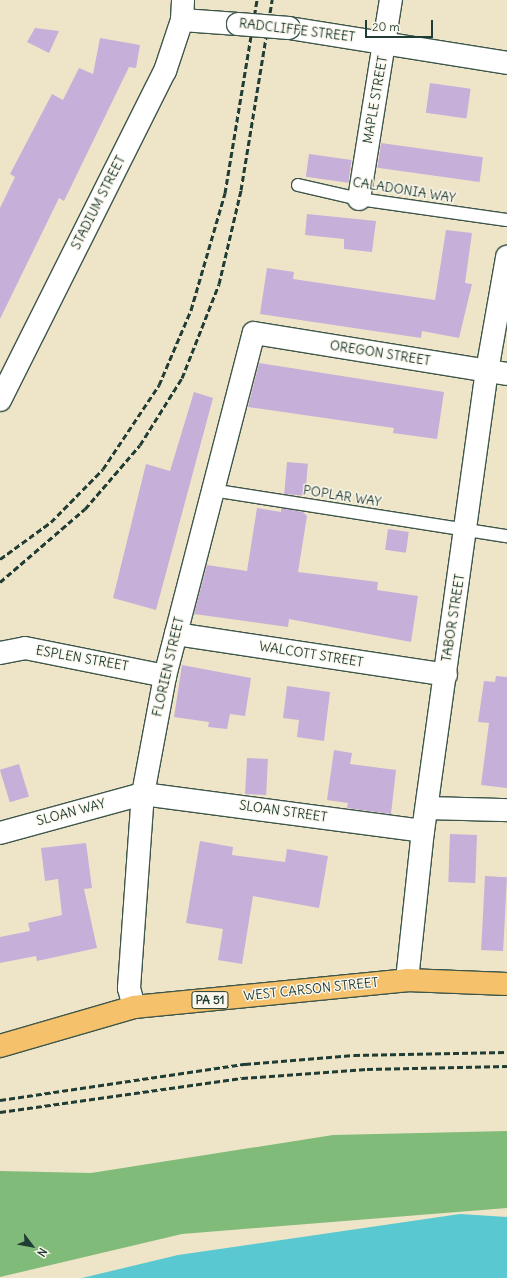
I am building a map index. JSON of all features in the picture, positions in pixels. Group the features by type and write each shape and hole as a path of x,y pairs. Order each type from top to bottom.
{"main road":[{"name":"WEST CARSON STREET","path":"0,1046 134,1007 407,980 507,984"}],"street":[{"name":"MAPLE STREET","path":"359,199 386,43 391,0"},
{"name":"RADCLIFFE STREET","path":"182,10 238,24 289,28 507,63"},
{"name":"STADIUM STREET","path":"0,400 165,71 182,10"},
{"name":"TABOR STREET","path":"407,980 423,831 428,808 446,675 468,530 497,372 507,257"},
{"name":"OREGON STREET","path":"254,333 497,372"},
{"name":"FLORIEN STREET","path":"134,1007 129,988 143,794 165,676 212,490 254,333"},
{"name":"WALCOTT STREET","path":"176,634 446,675"},
{"name":"ESPLEN STREET","path":"0,653 25,648 165,676"},
{"name":"SLOAN STREET","path":"143,794 423,831"},
{"name":"SLOAN WAY","path":"0,833 143,794"},
{"path":"428,808 507,810"}],"lane":[{"name":"CALADONIA WAY","path":"298,185 359,199 507,220"},
{"name":"POPLAR WAY","path":"212,490 507,536"}],"green space":[{"path":"507,1131 507,1208 182,1234 0,1277 0,1171 91,1173 333,1135"}],"water":[{"path":"460,1214 507,1217 507,1278 82,1278 178,1255"}],"building":[{"path":"35,28 59,31 49,53 27,42"},
{"path":"100,38 140,45 136,68 129,67 64,201 59,198 0,319 0,208 15,177 10,174 52,94 63,100 79,68 93,74"},
{"path":"430,83 471,89 466,118 426,113"},
{"path":"381,143 483,157 480,182 378,168"},
{"path":"309,154 352,160 348,183 306,177"},
{"path":"307,214 376,221 372,252 344,249 344,239 305,235"},
{"path":"446,230 472,233 465,283 472,284 459,338 422,331 421,338 260,314 267,268 294,272 293,279 435,300"},
{"path":"259,363 444,392 437,439 393,433 394,428 248,407"},
{"path":"194,392 213,398 156,610 113,598 146,464 170,471"},
{"path":"287,462 308,464 305,496 284,494"},
{"path":"257,508 281,512 281,508 303,512 307,516 298,572 378,582 377,590 418,596 411,642 289,619 288,627 194,614 207,565 247,571"},
{"path":"388,529 409,532 406,553 385,550"},
{"path":"182,665 251,678 245,716 230,714 227,729 208,727 209,722 174,717"},
{"path":"496,676 507,677 507,788 481,785 489,723 478,722 484,681 495,682"},
{"path":"287,686 330,692 324,741 297,737 299,720 283,718"},
{"path":"334,750 352,753 350,764 396,770 391,814 347,808 348,803 327,800"},
{"path":"247,758 268,759 266,795 245,794"},
{"path":"19,764 29,797 10,802 0,770"},
{"path":"450,834 477,835 475,883 448,882"},
{"path":"200,841 233,847 232,855 285,862 287,849 328,856 319,908 253,896 242,964 218,960 223,929 186,923"},
{"path":"86,843 92,888 84,889 97,948 37,961 36,956 0,963 0,937 30,931 28,923 62,915 58,879 45,881 41,848"},
{"path":"485,876 507,877 503,951 481,950"}],"railway":[{"path":"0,559 51,522 103,469 159,385 191,310 225,193 257,0"},
{"path":"0,582 85,509 140,445 182,378 219,284 241,190 272,0"},
{"path":"0,1100 245,1064 354,1055 507,1052"},
{"path":"0,1112 242,1078 367,1069 507,1066"}]}
